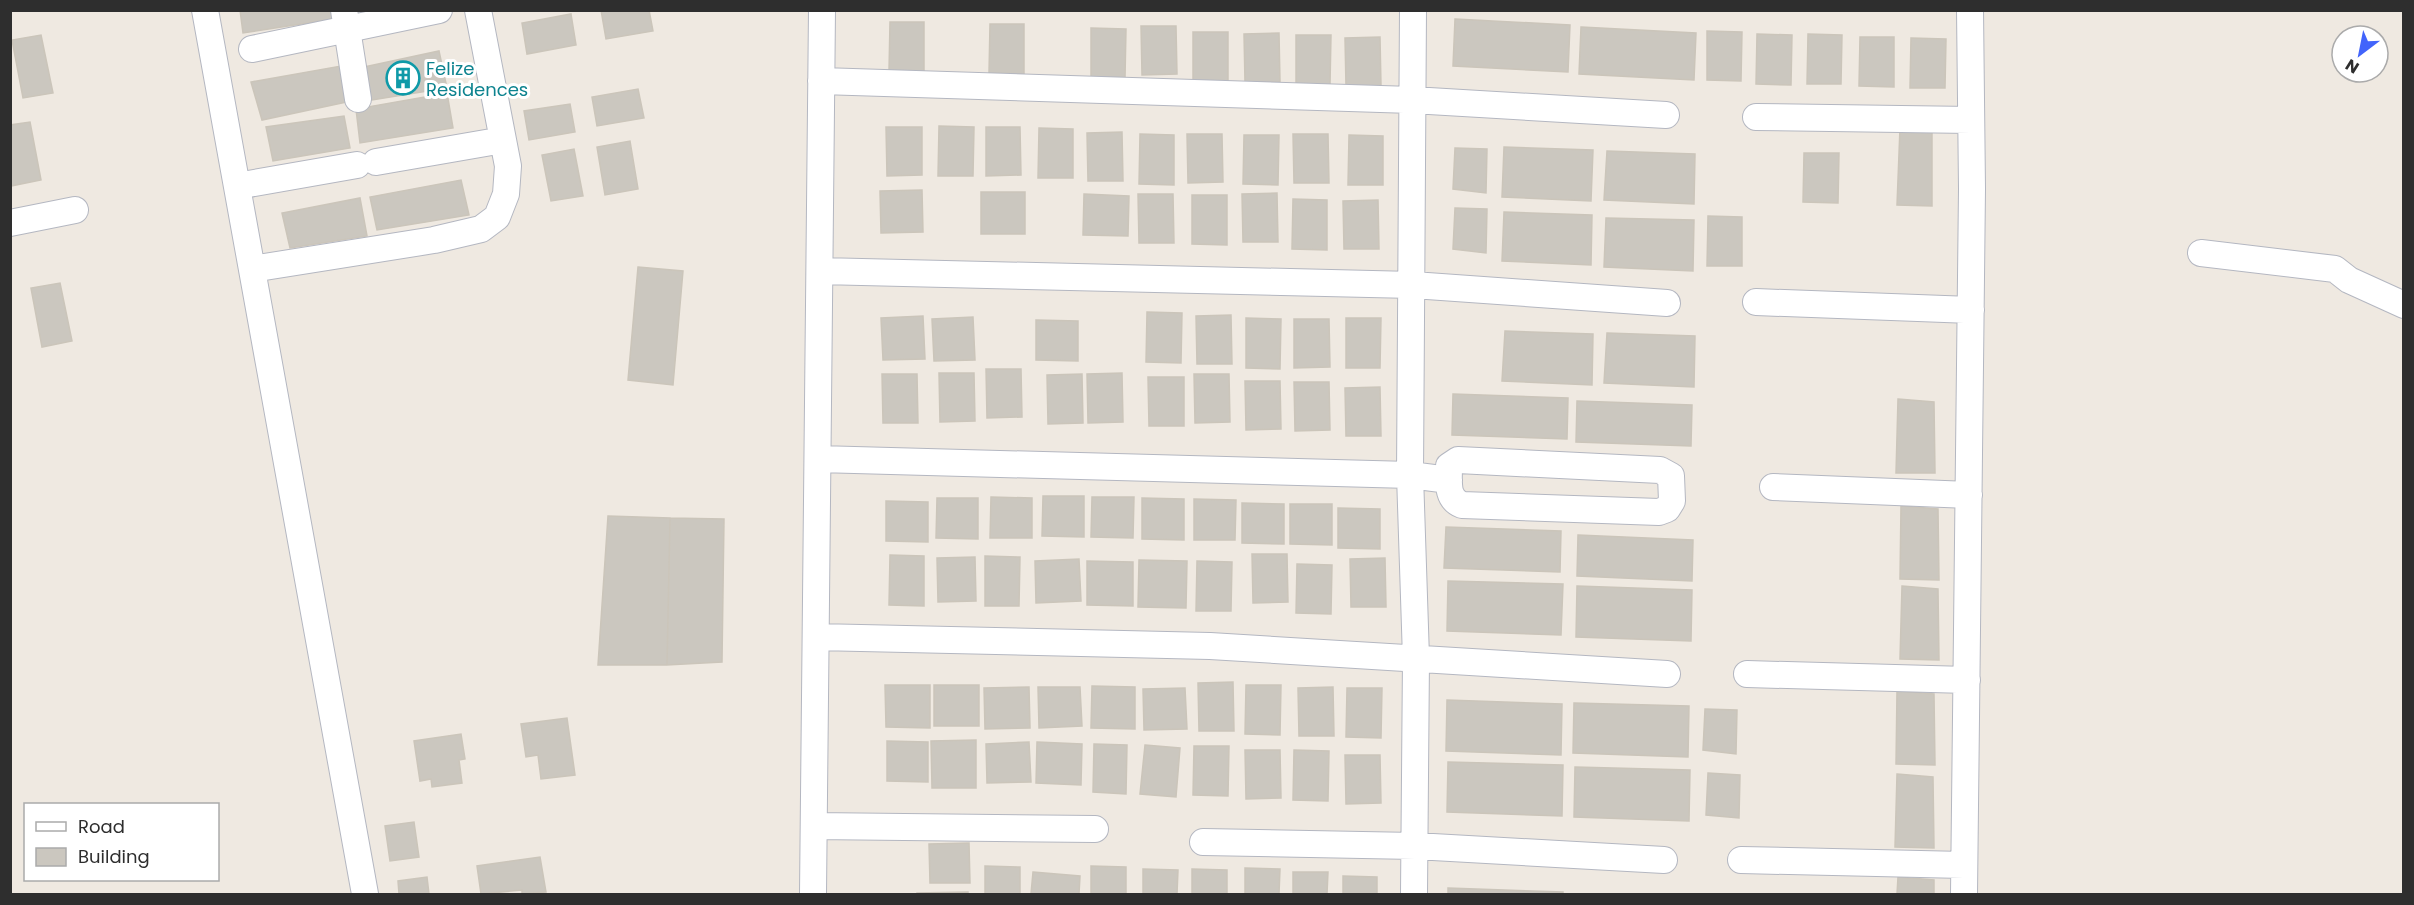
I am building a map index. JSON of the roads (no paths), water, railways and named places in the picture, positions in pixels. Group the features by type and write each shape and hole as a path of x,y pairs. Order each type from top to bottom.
{"street":[{"path":"205,10 365,894"},
{"path":"252,50 345,20 439,10"},
{"path":"252,269 434,240 481,229 502,210 506,194 508,166 478,10"},
{"path":"813,894 822,10"},
{"path":"1413,10 1410,475 1416,658 1414,894"},
{"path":"1964,894 1971,310 1970,10"},
{"path":"345,20 358,99"},
{"path":"821,81 1412,100 1666,115"},
{"path":"1756,117 1971,120"},
{"path":"237,186 503,140"},
{"path":"10,223 75,210"},
{"path":"2201,253 2335,269 2349,280 2403,305"},
{"path":"819,271 1413,285 1667,303"},
{"path":"1756,302 1971,310"},
{"path":"818,459 1410,475 1449,480"},
{"path":"1458,460 1660,470 1671,476 1672,501 1667,509 1659,512 1462,505 1454,502 1450,495 1449,480 1449,466 1458,460"},
{"path":"1773,487 1968,495"},
{"path":"816,637 1209,646 1667,674"},
{"path":"1747,674 1966,680"},
{"path":"814,826 1095,829"},
{"path":"1203,842 1415,846 1664,860"},
{"path":"1741,860 1964,865"}],"place":[{"name":"Felize Residences","path":"403,78"}]}
